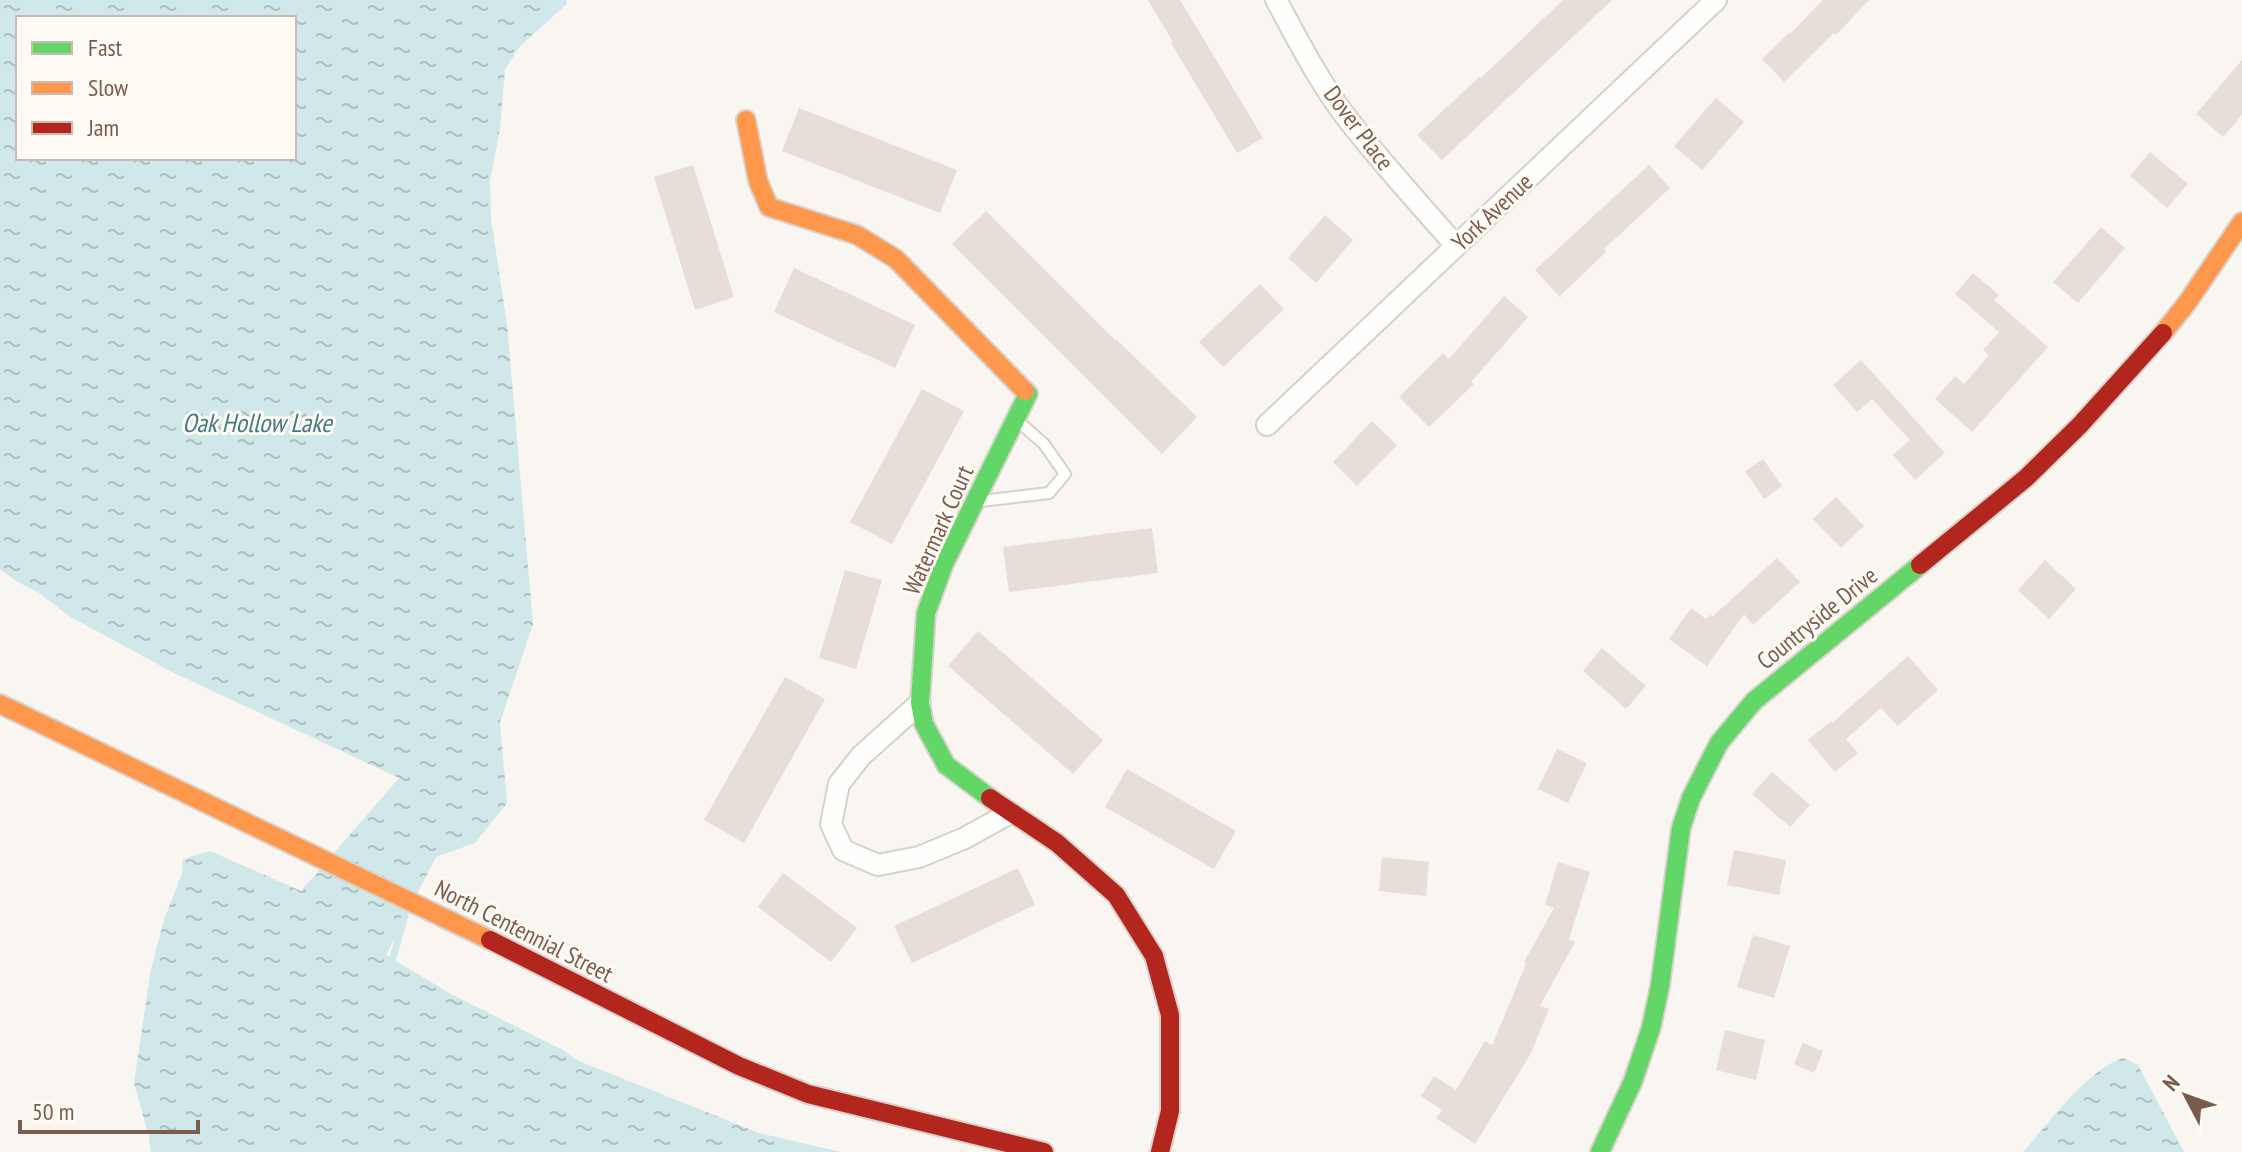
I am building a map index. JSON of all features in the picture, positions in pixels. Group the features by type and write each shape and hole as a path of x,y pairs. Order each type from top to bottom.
{"street":[{"name":"Dover Place","path":"1276,0 1341,110 1386,167 1456,246"},
{"name":"York Avenue","path":"1267,425 1716,0"},
{"name":"Watermark Court","path":"746,120 758,181 769,207 857,235 896,259 1028,394 944,564 926,613 920,703 924,724 946,765 1010,813 1057,843 1116,895 1154,956 1170,1015 1170,1111 1160,1152"},
{"name":"Countryside Drive","path":"1600,1152 1633,1081 1651,1028 1660,986 1681,828 1691,798 1719,743 1754,701 2037,468 2146,354 2187,303 2242,222"},
{"path":"920,703 861,756 839,784 831,824 843,850 878,865 919,857 965,838 1010,813"},
{"name":"North Centennial Street","path":"0,704 422,906 739,1066 808,1094 1044,1152"}],"lane":[{"path":"975,502 1049,493 1065,474 1044,444 1016,419"}],"water":[{"name":"Oak Hollow Lake","path":"0,0 566,0 567,4 521,45 505,69 500,129 490,181 491,219 507,324 533,624 500,722 507,803 475,843 436,857 386,955 451,994 579,1061 759,1133 841,1152 151,1152 134,1083 151,969 164,920 182,873 183,859 210,851 301,891 399,778 174,673 69,616 39,593 0,569"},
{"path":"2123,1058 2138,1065 2184,1152 2023,1152 2083,1085 2096,1073"}],"building":[{"path":"1148,0 1180,0 1263,138 1237,153"},
{"path":"1563,0 1612,0 1442,160 1417,135"},
{"path":"1823,0 1869,0 1784,82 1762,59"},
{"path":"2242,60 2242,115 2223,137 2196,114"},
{"path":"1716,98 1744,122 1702,170 1674,146"},
{"path":"799,108 957,170 940,213 782,151"},
{"path":"2150,152 2188,184 2167,208 2130,176"},
{"path":"693,165 734,297 695,310 654,177"},
{"path":"1649,165 1670,188 1604,249 1606,252 1561,298 1535,270"},
{"path":"986,211 1197,417 1162,454 952,244"},
{"path":"1325,215 1353,240 1316,283 1288,258"},
{"path":"2101,227 2125,248 2078,303 2053,282"},
{"path":"794,268 915,325 895,368 774,312"},
{"path":"1973,273 1999,295 1994,300 2048,347 1972,432 1935,399 1955,376 1964,384 1989,355 1983,350 1999,332 1955,294"},
{"path":"1260,284 1284,309 1223,367 1199,342"},
{"path":"1504,296 1528,317 1471,382 1474,384 1429,427 1399,397 1443,353 1449,359"},
{"path":"1861,360 1945,453 1915,480 1893,455 1910,440 1872,399 1857,412 1833,385"},
{"path":"922,389 964,411 892,544 850,522"},
{"path":"1372,421 1397,445 1357,486 1333,462"},
{"path":"1763,459 1782,486 1764,499 1745,471"},
{"path":"1836,497 1864,526 1841,548 1813,519"},
{"path":"1152,528 1158,573 1009,592 1003,547"},
{"path":"1777,558 1800,582 1753,625 1744,614 1707,666 1669,639 1691,608 1706,619 1713,616"},
{"path":"2045,560 2076,589 2049,619 2018,590"},
{"path":"845,570 882,580 856,669 819,658"},
{"path":"978,631 1103,740 1073,774 948,666"},
{"path":"1602,648 1646,686 1626,709 1583,671"},
{"path":"1908,656 1938,690 1898,726 1881,708 1846,739 1858,753 1835,772 1808,740 1832,723"},
{"path":"785,677 825,699 744,843 704,820"},
{"path":"1557,749 1587,763 1568,803 1538,789"},
{"path":"1127,769 1236,831 1214,869 1105,807"},
{"path":"1772,772 1810,805 1790,827 1752,794"},
{"path":"1734,850 1786,860 1779,895 1727,885"},
{"path":"1382,857 1429,862 1426,896 1379,891"},
{"path":"1558,862 1590,872 1569,939 1575,942 1540,1006 1549,1009 1530,1055 1475,1144 1436,1118 1442,1110 1421,1096 1434,1076 1456,1090 1485,1041 1492,1045 1526,964 1524,962 1554,908 1545,905"},
{"path":"1018,868 1035,905 912,963 894,926"},
{"path":"783,873 857,928 831,962 758,907"},
{"path":"1753,935 1790,946 1774,998 1737,987"},
{"path":"1725,1030 1765,1040 1756,1080 1716,1070"},
{"path":"1803,1043 1823,1051 1814,1073 1794,1064"}],"waterway":[{"path":"390,968 405,915"}],"traffic: fast":[{"path":"990,798 946,765 924,724 920,703 926,613 944,564 1028,394 1025,391"},
{"path":"1600,1152 1633,1081 1651,1028 1660,986 1681,828 1691,798 1719,743 1754,701 1920,565"}],"traffic: slow":[{"path":"746,120 758,181 769,207 857,235 896,259 1025,391"},
{"path":"2163,333 2242,222"},
{"path":"0,704 490,940"}],"traffic: jam":[{"path":"1920,565 2026,478 2080,425 2163,333"},
{"path":"990,798 1057,843 1116,895 1154,956 1170,1015 1170,1111 1160,1152"},
{"path":"490,940 739,1066 808,1094 1044,1152"}]}
